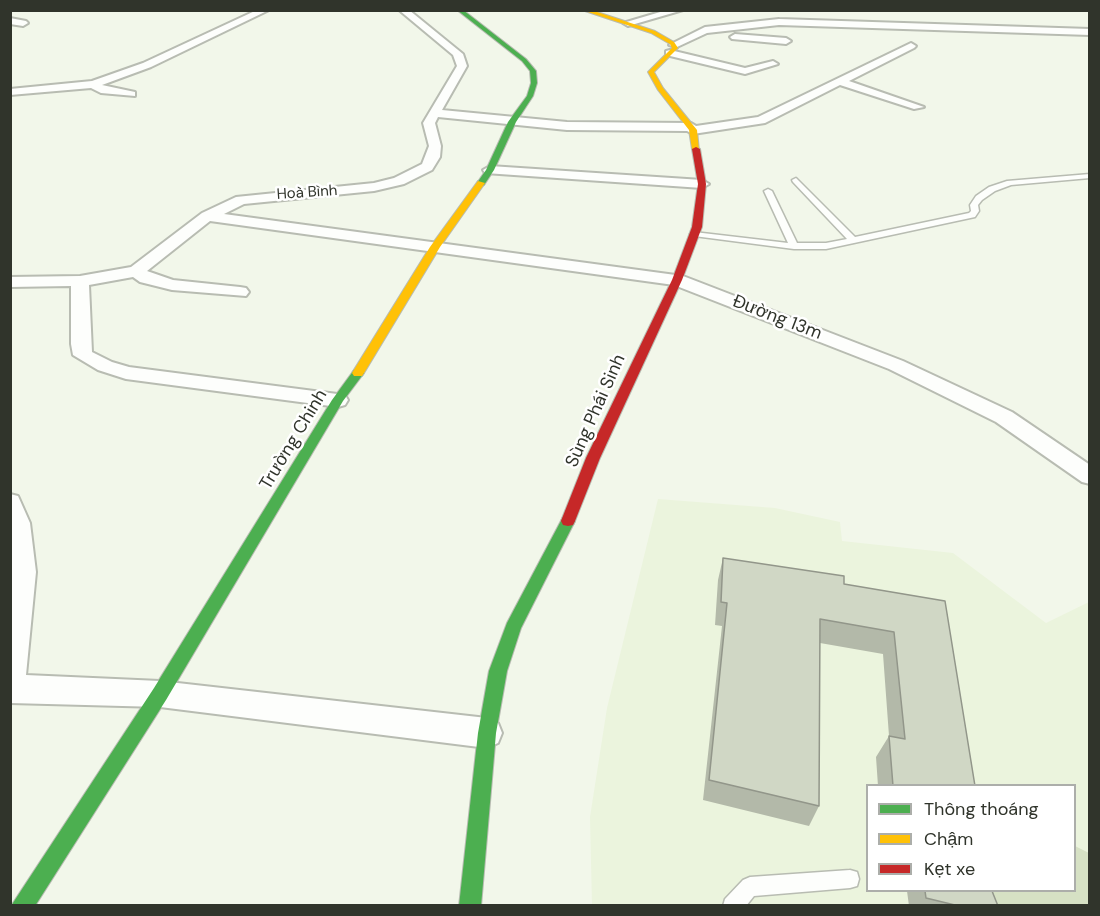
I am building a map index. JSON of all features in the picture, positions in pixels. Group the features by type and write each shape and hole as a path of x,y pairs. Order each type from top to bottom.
{"street":[{"path":"10,92 94,84 168,56 265,10"},
{"path":"403,10 458,54 462,66 434,112 512,122 603,127 692,128 761,120 784,111 838,81 872,67 911,46"},
{"name":"Trường Chinh","path":"22,906 160,694 338,400 364,365 435,247 490,170 512,122 530,96 534,83 533,71 524,60 459,10"},
{"path":"584,10 653,32 672,49 745,71 773,64"},
{"path":"628,23 679,10"},
{"path":"10,21 23,23"},
{"path":"672,49 692,35 723,28 799,22 1089,32"},
{"path":"692,35 786,41"},
{"name":"Sùng Phái Sinh","path":"470,906 487,733 498,671 513,628 564,530 593,458 677,280 694,234 702,184 692,128 652,79 651,72 672,49"},
{"path":"838,81 918,107"},
{"path":"94,84 101,90 131,94"},
{"name":"Hoà Bình","path":"10,282 80,281 136,271 156,259 207,216 241,200 374,187 416,174 427,166 433,157 435,146 429,123 434,112"},
{"path":"490,170 608,180 702,184"},
{"name":"Đường 13m","path":"207,216 677,280 798,324 897,365 1004,417 1089,476"},
{"path":"136,271 146,278 172,285 240,292"},
{"path":"80,281 80,344 83,355 105,366 126,373 338,400"},
{"path":"10,502 18,524 23,572 11,689 160,694 487,733"}],"lane":[{"path":"694,234 794,246 826,246 972,215 975,211 974,205 979,198 992,189 1010,183 1089,176"},
{"path":"796,180 854,240"},
{"path":"768,191 794,246"},
{"path":"732,906 750,887 850,879"}],"shaded area":[{"path":"658,499 775,508 840,522 842,541 953,553 1046,623 1089,602 1089,905 592,906 590,817 607,708"},
{"path":"1076,846 1089,853 1089,905 982,905 982,892 1076,892"}],"building":[{"path":"723,558 844,576 844,584 945,601 975,784 893,784 889,736 905,739 894,632 820,619 819,806 709,780 727,603 721,602"},
{"path":"925,892 992,892 998,906 959,906 926,898"}],"traffic: fast":[{"path":"459,10 524,60 533,71 534,83 530,96 512,122 490,170 481,183"},
{"path":"22,906 160,694 338,400 358,373"},
{"path":"470,906 487,733 498,671 513,628 568,521"}],"traffic: slow":[{"path":"584,10 653,32 672,43 675,48 651,72 660,89 693,130 696,149"},
{"path":"358,373 435,247 481,183"}],"traffic: jam":[{"path":"568,521 593,458 677,280 697,227 702,184 696,149"}]}
